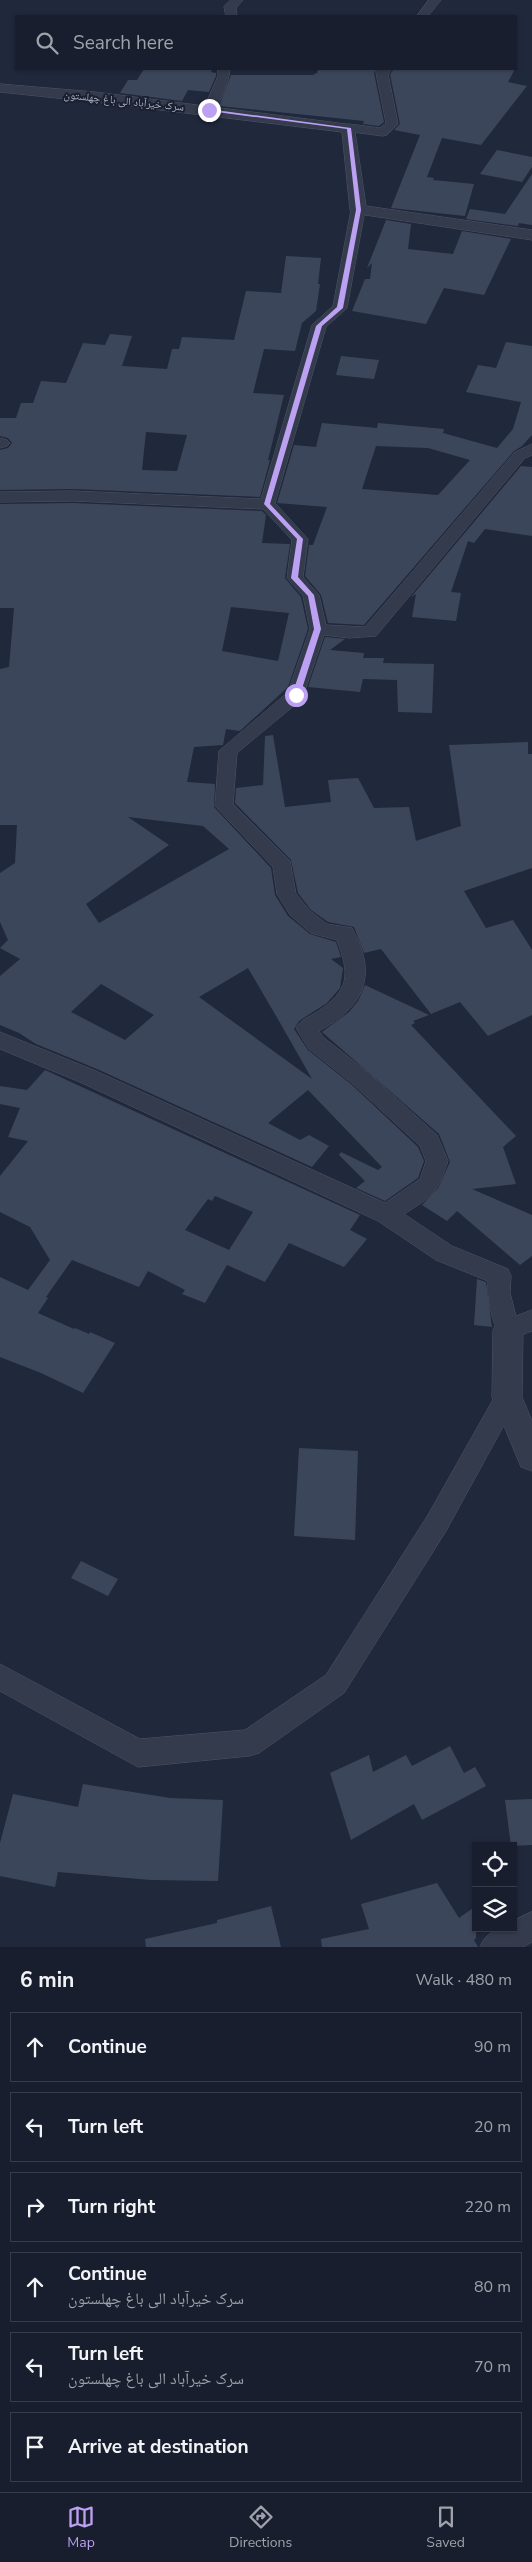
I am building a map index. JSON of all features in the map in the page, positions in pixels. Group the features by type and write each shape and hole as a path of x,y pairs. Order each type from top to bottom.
{"street":[{"path":"232,15 230,7 237,0"},
{"path":"423,15 435,0"},
{"path":"209,110 224,76 224,70"},
{"path":"267,504 319,326 340,308 358,210 349,128 383,132 392,124 382,73 385,70"},
{"name":"سرک خیرآباد الی باغ چهلستون","path":"0,88 209,110 349,128"},
{"path":"358,210 532,236"},
{"path":"318,629 349,633 370,632 520,455 532,449"},
{"path":"0,497 73,496 267,504 300,539 295,578 311,595 318,629 296,695 228,751 224,806 242,827 270,849 283,866 282,876 291,905 319,929 345,933 356,967 356,986 334,1010 322,1020 306,1028 316,1043 359,1077 429,1141 437,1160 429,1184 412,1198 386,1214"},
{"path":"0,1040 98,1081 386,1214 444,1253 500,1276 499,1294 520,1325 507,1397 437,1523 336,1684 249,1743 138,1753 0,1677"},
{"path":"507,1397 532,1457"},
{"path":"494,1947 532,1926"}],"building":[{"path":"143,70 212,70 211,72 216,73 209,92 188,90 182,101 120,93 128,80 137,80"},
{"path":"318,70 377,70 374,73 384,122 379,126 363,124 364,121 219,106 231,75 313,75 317,73"},
{"path":"393,70 514,70 508,82 527,86 481,145 442,138 427,177 434,178 433,180 474,184 465,216 391,208 420,135 394,130 400,124 390,74"},
{"path":"497,150 532,157 532,167 522,182 480,174"},
{"path":"532,174 532,225 519,223 518,226 466,219 470,209 505,214"},
{"path":"386,220 411,224 408,249 453,254 462,231 511,239 484,295 444,288 426,324 352,311 365,279 370,279 372,263 367,268"},
{"path":"286,256 321,258 316,311 302,323 295,351 264,349 253,393 284,395 260,497 73,489 0,490 0,450 8,448 12,443 8,438 0,436 0,418 16,418 21,403 33,403 41,381 66,383 83,343 105,345 110,334 132,336 122,366 167,369 172,349 179,349 182,337 234,340 246,291 281,293","holes":["146,432 187,435 177,471 142,470"]},
{"path":"506,342 532,346 532,435 522,446 514,451 364,625 328,623 321,595 305,576 309,545 313,545 327,507 277,503 294,445 316,447 322,423 377,428 378,423 444,429 443,433 497,448 513,429 521,402 466,392 478,365 496,368","holes":["376,446 428,448 470,460 438,495 362,489"]},
{"path":"341,356 379,360 374,379 336,375"},
{"path":"521,466 532,467 532,536 485,529 474,543 468,541 451,592 461,593 456,621 412,617 416,594 411,597"},
{"path":"73,503 262,511 266,515 262,543 290,544 285,578 301,597 308,629 288,687 240,731 226,729 223,745 194,747 187,782 215,784 214,807 271,868 275,895 288,916 310,934 336,942 341,957 331,959 343,968 340,988 327,1003 299,1021 294,1029 308,1050 351,1084 418,1147 424,1161 418,1178 385,1201 356,1188 365,1181 339,1155 341,1152 378,1170 382,1167 308,1090 268,1123 300,1140 309,1135 329,1146 312,1167 97,1069 36,1044 19,1033 0,1025 0,976 20,959 0,948 8,940 0,922 0,873 15,863 17,825 0,825 0,669 9,667 14,608 0,608 0,504","holes":["231,607 289,613 278,661 222,651","128,817 203,826 229,849 99,923 86,904 169,845","248,968 312,1079 199,997","101,984 154,1015 125,1040 71,1012"]},
{"path":"325,637 345,639 330,650 364,653 363,658 384,658 383,663 434,664 432,713 398,712 397,680 363,679 360,692 308,687"},
{"path":"273,735 285,807 331,802 328,780 358,778 374,808 409,807 416,841 461,826 449,745 528,742 528,754 532,754 532,868 464,891 486,928 513,920 532,950 532,1015 488,1036 460,1002 431,1014 381,949 364,953 354,927 328,922 311,910 298,893 291,860 235,803 236,788 263,785 265,736"},
{"path":"365,985 429,1015 413,1021 415,1023 411,1025 516,1136 503,1147 516,1184 472,1189 532,1215 532,1256 520,1265 457,1211 447,1221 422,1205 438,1188 450,1162 439,1134 322,1032 349,1012 358,1001"},
{"path":"45,1070 360,1215 350,1230 367,1239 344,1267 289,1243 265,1282 227,1265 205,1303 182,1294 185,1290 148,1271 139,1287 72,1260 46,1297 48,1298 38,1313 74,1329 89,1334 90,1332 115,1343 83,1393 41,1373 0,1357 0,1277 28,1290 50,1260 30,1227 0,1212 0,1176 28,1141 8,1137 20,1108 0,1104 0,1086 27,1090","holes":["215,1196 253,1212 229,1250 185,1230 208,1199 212,1201"]},
{"path":"477,1279 486,1282 492,1327 474,1325"},
{"path":"299,1448 358,1451 355,1540 294,1536"},
{"path":"81,1561 118,1579 108,1596 71,1578"},
{"path":"450,1746 464,1773 475,1767 486,1786 422,1820 414,1804 351,1840 330,1773 369,1755 373,1772 406,1755 412,1766"},
{"path":"83,1784 170,1798 223,1800 218,1881 151,1880 58,1872 55,1887 0,1876 0,1843 13,1794 78,1807"},
{"path":"532,1799 532,1845 517,1846 517,1842 510,1842 505,1800"},
{"path":"437,1883 459,1918 472,1909 472,1932 476,1932 474,1940 478,1947 322,1947 321,1939 369,1929 361,1904"},
{"path":"271,1906 281,1947 146,1947 145,1939 217,1923 217,1920"}],"route":[{"path":"209,110 349,128 358,210 340,308 319,326 267,504 300,539 295,578 311,595 318,629 296,695"}]}
